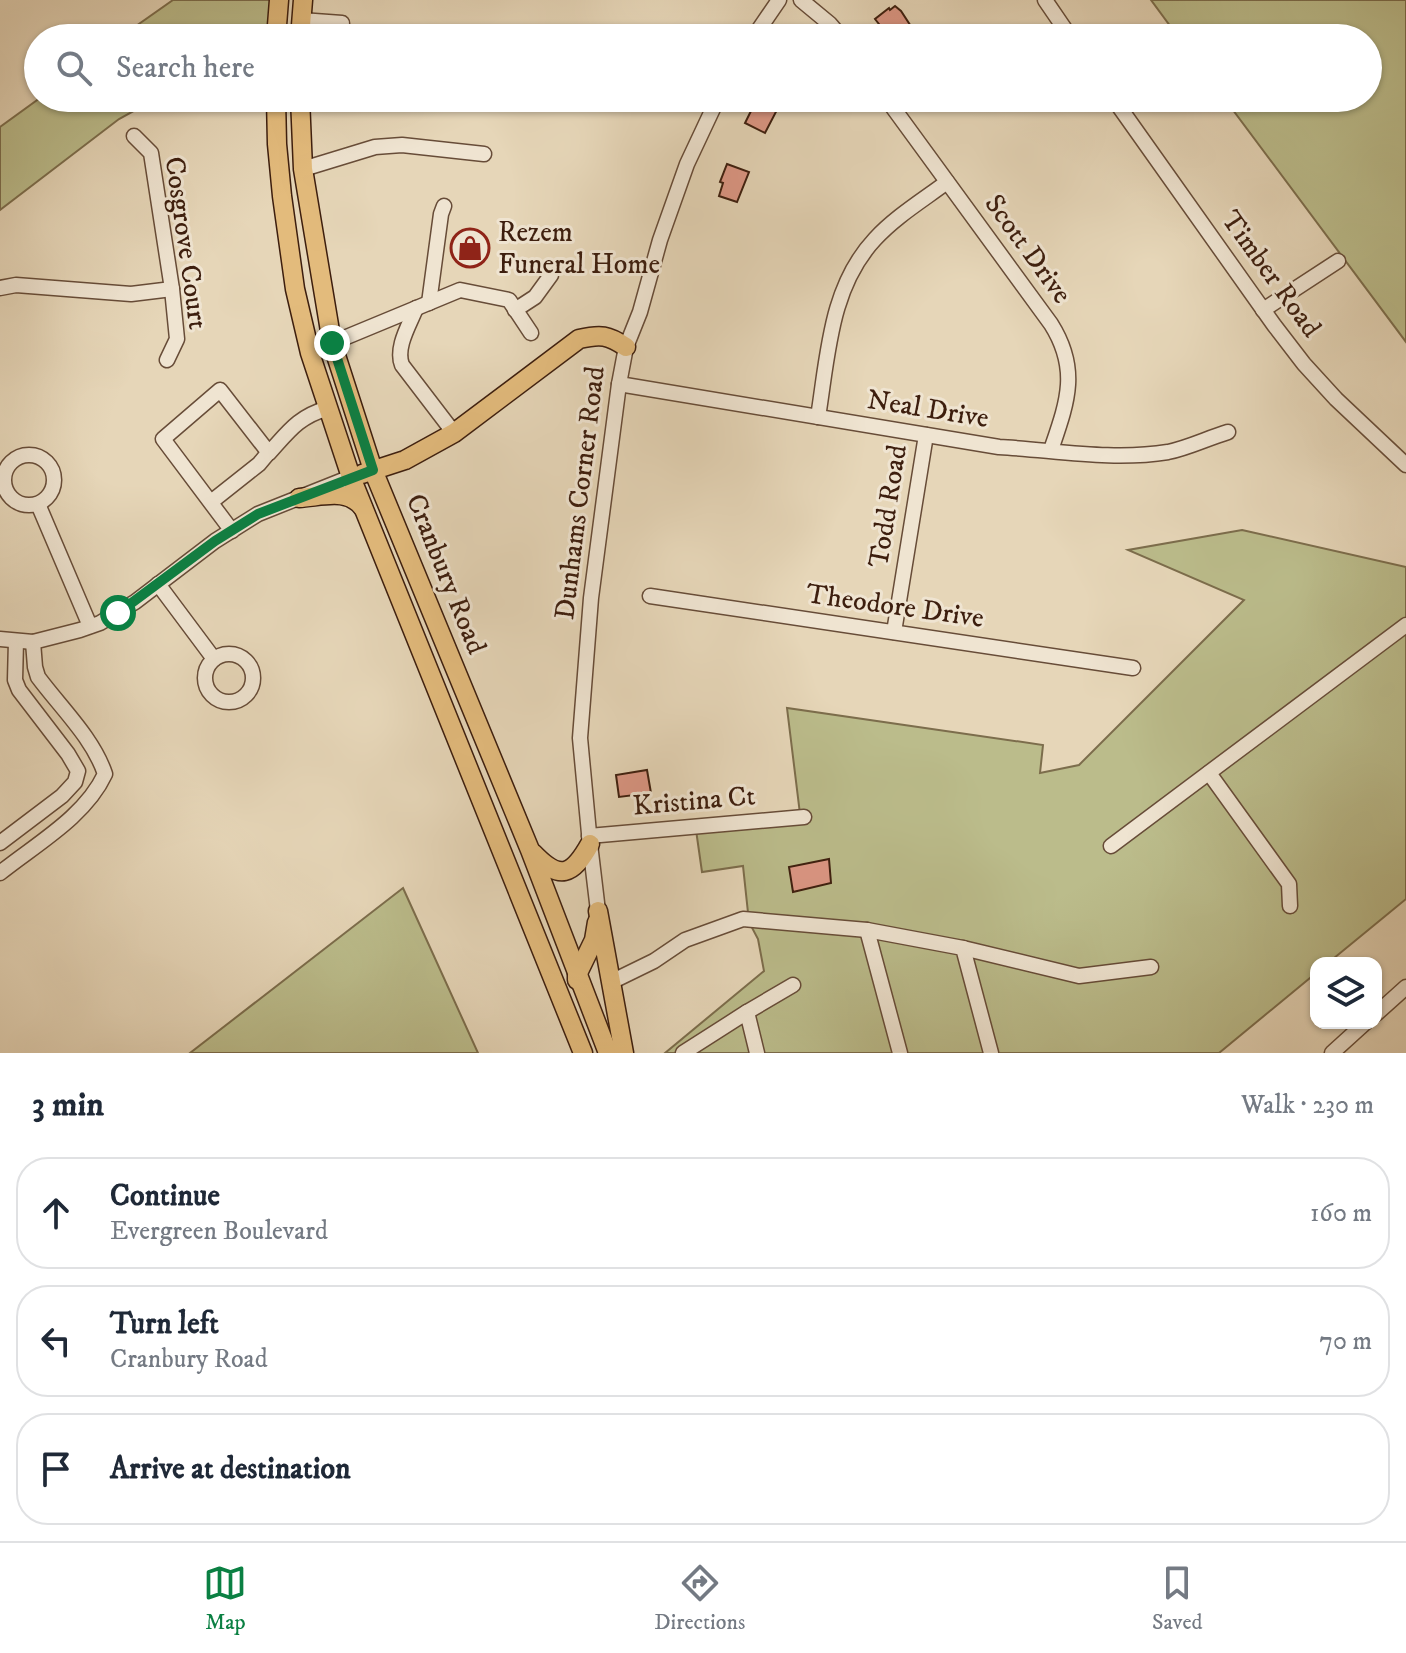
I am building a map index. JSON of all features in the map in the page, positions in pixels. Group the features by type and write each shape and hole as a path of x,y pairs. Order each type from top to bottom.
{"main road":[{"path":"277,24 279,0"},
{"path":"301,24 303,0"},
{"name":"Cranbury Road","path":"276,112 281,183 295,289 310,353 351,477 581,1048"},
{"name":"Cranbury Road","path":"301,112 303,169 332,343 373,470 530,850 608,1053"},
{"path":"351,477 405,460 454,433 579,339 598,335 612,338 626,347"},
{"path":"299,498 343,494 359,503 366,513"},
{"path":"530,850 555,871 568,871 580,862 590,840"},
{"path":"581,1048 574,1004 577,975 594,940 598,911"},
{"path":"598,911 624,1053"}],"street":[{"path":"763,24 779,0"},
{"path":"801,0 829,24"},
{"path":"1045,0 1061,24"},
{"path":"335,24 342,23"},
{"name":"Dunhams Corner Road","path":"598,911 580,738 591,598 619,384 626,347 640,312 660,240 687,164 711,112"},
{"name":"Scott Drive","path":"896,112 1061,341 1067,360 1069,390 1051,450"},
{"name":"Timber Road","path":"1123,112 1304,364 1406,465"},
{"name":"Cosgrove Court","path":"134,136 151,153 172,289 177,339 167,360"},
{"path":"303,169 375,147 402,145 484,154"},
{"path":"818,417 835,312 854,266 887,227 947,182"},
{"path":"444,206 423,305 399,351 399,358 454,433"},
{"path":"1263,310 1338,261"},
{"path":"515,310 535,297 551,275"},
{"path":"0,288 16,285 131,294 172,289"},
{"path":"332,343 460,290 509,300 531,333"},
{"name":"Neal Drive","path":"619,384 999,447 1095,456 1172,451 1228,432"},
{"path":"232,531 163,439 220,390 269,452"},
{"path":"211,502 259,464 300,419 328,408"},
{"name":"Todd Road","path":"894,632 926,435"},
{"path":"0,639 33,642 90,626 118,613 215,541 258,514 351,477"},
{"path":"38,504 90,626"},
{"path":"158,584 214,659"},
{"name":"Theodore Drive","path":"650,596 1133,668"},
{"path":"1111,846 1406,625"},
{"path":"0,843 62,796 75,782 78,771 19,690 15,680 16,641"},
{"path":"0,873 83,807 97,791 105,774 99,757 38,677 33,642"},
{"path":"1209,773 1289,884 1290,906"},
{"path":"76,778 101,782"},
{"name":"Kristina Ct","path":"590,840 804,817"},
{"path":"506,861 530,850"},
{"path":"611,982 654,961 685,940 743,919 867,930 963,948 1079,976 1151,967"},
{"path":"867,930 900,1053"},
{"path":"963,948 991,1053"},
{"path":"683,1053 793,985"},
{"path":"1382,1009 1406,987"},
{"path":"747,1012 757,1053"},
{"path":"1332,1053 1358,1029"}],"green space":[{"path":"173,0 280,0 273,24 139,24"},
{"path":"1151,0 1406,0 1406,342 1234,112 1382,112 1382,24 1169,24"},
{"path":"24,110 132,112 0,210 0,127"},
{"path":"1242,530 1406,567 1406,899 1335,957 1310,957 1310,978 1219,1053 665,1053 764,971 758,939 749,922 743,866 702,872 696,830 800,814 787,708 1043,745 1040,773 1079,765 1244,600 1128,550"},
{"path":"403,888 478,1053 190,1053"}],"building":[{"path":"895,6 909,24 879,24 875,19"},
{"path":"750,112 776,112 765,133 745,123"},
{"path":"727,164 749,172 737,202 719,196 723,183 720,182"},
{"path":"647,770 651,793 619,797 616,775"},
{"path":"829,859 831,883 793,892 789,867"}],"place":[{"name":"Rezem Funeral Home","path":"470,248"}],"route":[{"path":"118,613 215,541 258,514 373,470 332,343"}]}
